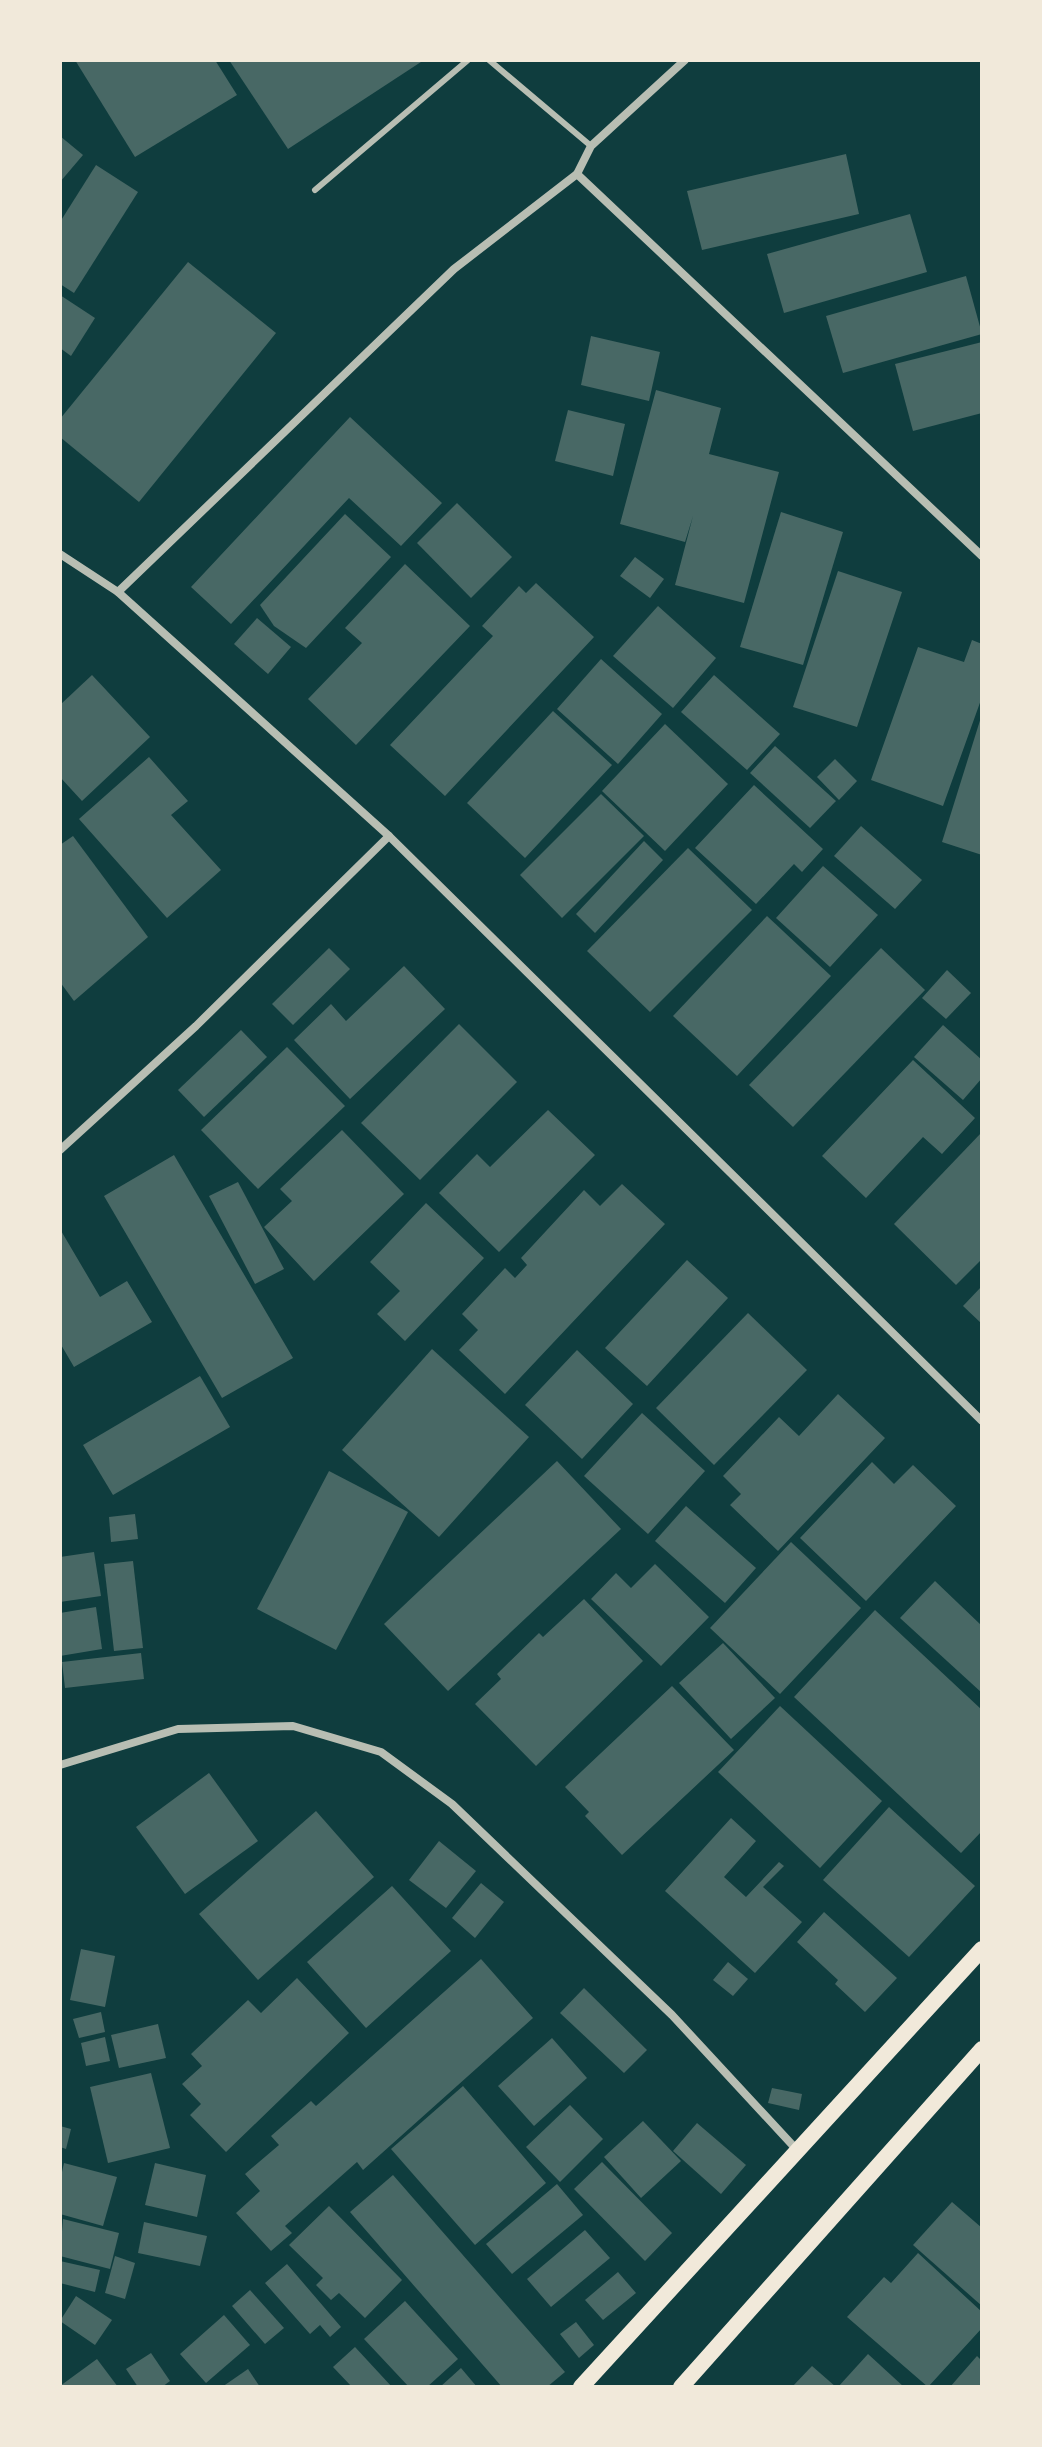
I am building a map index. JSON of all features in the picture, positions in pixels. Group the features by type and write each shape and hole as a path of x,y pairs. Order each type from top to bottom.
{"main road":[{"path":"581,2387 799,2153 982,1949"},
{"path":"681,2387 982,2049"}],"street":[{"path":"118,592 454,269 577,174 591,146 685,60"},
{"path":"577,174 982,556"},
{"path":"60,554 118,592 389,836 982,1421"},
{"path":"60,1150 196,1026 389,836"},
{"path":"60,1765 178,1729 293,1726 381,1752 452,1804 649,1993 799,2153"}],"lane":[{"path":"315,190 468,60"},
{"path":"489,60 591,146"}],"building":[{"path":"75,60 215,60 237,95 135,157"},
{"path":"229,60 424,60 288,149"},
{"path":"60,136 83,155 60,182"},
{"path":"846,154 859,214 702,250 687,191"},
{"path":"96,165 138,192 74,293 60,284 60,222"},
{"path":"910,214 927,272 784,313 767,254"},
{"path":"188,262 276,333 139,502 60,437 60,419"},
{"path":"966,276 982,334 843,373 826,316"},
{"path":"60,295 95,318 71,356 60,348"},
{"path":"591,336 660,352 649,401 581,385"},
{"path":"982,342 982,413 913,431 895,364"},
{"path":"656,390 721,408 709,454 779,472 744,603 675,585 693,516 685,542 620,524"},
{"path":"568,410 625,424 613,476 555,461"},
{"path":"350,417 442,503 401,546 349,498 231,624 191,587"},
{"path":"457,503 512,557 471,598 417,543"},
{"path":"781,512 843,532 803,665 740,647"},
{"path":"345,514 391,557 306,648 274,626 260,605"},
{"path":"635,557 664,579 650,598 620,576"},
{"path":"405,564 470,626 356,745 308,699 362,643 345,628"},
{"path":"838,571 902,592 857,727 793,707"},
{"path":"536,583 594,637 445,796 390,745 493,636 482,626 519,586 526,593"},
{"path":"658,606 716,658 673,708 613,656"},
{"path":"257,618 291,647 268,674 234,644"},
{"path":"972,640 982,644 982,697 943,806 871,780 918,647 964,662"},
{"path":"601,659 662,714 618,764 557,709"},
{"path":"92,675 150,737 82,801 60,777 60,705"},
{"path":"714,675 780,734 747,770 681,712"},
{"path":"553,711 612,765 525,858 467,803"},
{"path":"982,714 982,855 942,842"},
{"path":"665,724 728,784 665,851 602,791"},
{"path":"775,746 836,801 810,828 750,773"},
{"path":"149,757 188,801 171,815 221,870 167,918 79,819"},
{"path":"835,759 857,781 839,800 817,777"},
{"path":"754,785 823,849 802,872 794,864 756,904 695,848"},
{"path":"601,794 644,836 562,918 520,875"},
{"path":"861,826 922,880 895,909 834,856"},
{"path":"73,836 148,937 74,1001 60,982 60,845"},
{"path":"644,841 663,860 595,933 576,914"},
{"path":"688,848 752,910 650,1012 587,951"},
{"path":"823,866 878,915 830,967 776,918"},
{"path":"767,916 831,976 737,1076 673,1016"},
{"path":"329,948 350,969 293,1025 272,1004"},
{"path":"881,948 925,990 793,1127 749,1085"},
{"path":"404,966 445,1009 350,1099 294,1040 331,1004 346,1021"},
{"path":"947,970 971,993 946,1019 922,998"},
{"path":"459,1024 517,1082 420,1180 361,1123"},
{"path":"943,1025 982,1060 982,1078 963,1100 914,1057"},
{"path":"241,1030 267,1057 204,1117 178,1090"},
{"path":"287,1047 345,1106 258,1189 201,1130"},
{"path":"913,1060 975,1118 942,1154 923,1137 866,1198 822,1156"},
{"path":"548,1110 595,1155 499,1252 439,1193 477,1154 490,1167"},
{"path":"342,1130 404,1194 314,1281 264,1227 292,1201 280,1189"},
{"path":"982,1132 982,1259 956,1285 894,1224"},
{"path":"174,1155 293,1358 222,1398 104,1196"},
{"path":"238,1182 284,1269 255,1284 209,1196"},
{"path":"622,1184 665,1224 505,1394 459,1350 478,1330 462,1314 505,1268 515,1278 527,1265 521,1258 584,1190 600,1206"},
{"path":"426,1203 484,1258 405,1341 377,1314 400,1291 370,1262"},
{"path":"60,1229 100,1297 127,1281 152,1322 74,1367 60,1343"},
{"path":"687,1260 728,1298 647,1386 605,1348"},
{"path":"982,1286 982,1324 963,1306"},
{"path":"748,1313 807,1370 714,1465 656,1408"},
{"path":"432,1349 529,1437 439,1537 342,1450"},
{"path":"577,1350 633,1404 582,1459 525,1405"},
{"path":"200,1376 230,1427 113,1495 83,1445"},
{"path":"838,1394 885,1438 778,1551 730,1505 741,1494 723,1476 779,1417 799,1436"},
{"path":"642,1413 705,1471 648,1534 584,1476"},
{"path":"557,1461 621,1529 448,1691 384,1624"},
{"path":"872,1462 894,1484 913,1465 956,1506 866,1601 800,1538"},
{"path":"329,1471 408,1512 336,1650 257,1609"},
{"path":"686,1506 756,1568 725,1603 655,1541"},
{"path":"135,1514 138,1539 111,1542 109,1517"},
{"path":"791,1542 861,1608 780,1694 710,1628"},
{"path":"94,1552 101,1596 60,1602 60,1557"},
{"path":"133,1561 143,1648 114,1651 104,1564"},
{"path":"655,1564 709,1617 661,1666 591,1599 616,1573 631,1588"},
{"path":"935,1581 982,1626 982,1693 900,1618"},
{"path":"584,1599 643,1661 536,1766 475,1704 501,1679 497,1674 539,1633 543,1637"},
{"path":"96,1607 102,1649 60,1656 60,1613"},
{"path":"875,1610 982,1710 982,1831 961,1853 794,1697"},
{"path":"723,1643 775,1698 731,1739 679,1683"},
{"path":"141,1653 144,1679 65,1688 62,1662"},
{"path":"672,1686 734,1750 622,1855 585,1816 589,1812 565,1787"},
{"path":"780,1706 882,1801 820,1868 718,1772"},
{"path":"209,1773 258,1841 185,1894 136,1827"},
{"path":"889,1807 975,1886 909,1957 823,1880"},
{"path":"316,1811 374,1877 258,1980 199,1914"},
{"path":"731,1818 756,1841 724,1877 746,1897 779,1862 784,1866 763,1887 802,1922 755,1973 665,1891"},
{"path":"439,1841 476,1871 446,1908 409,1880"},
{"path":"481,1883 504,1902 475,1938 452,1918"},
{"path":"392,1886 451,1951 366,2028 307,1962"},
{"path":"824,1912 897,1978 865,2012 835,1984 838,1980 797,1942"},
{"path":"81,1949 115,1956 105,2007 70,2000"},
{"path":"481,1959 533,2018 363,2170 357,2162 285,2226 292,2233 271,2251 236,2213 260,2191 245,2174 279,2145 271,2136 311,2101 316,2106"},
{"path":"728,1962 748,1979 733,1996 713,1980"},
{"path":"297,1978 349,2033 226,2152 190,2115 201,2104 182,2084 202,2066 191,2054 248,2000 261,2013"},
{"path":"584,1988 647,2050 624,2073 560,2013"},
{"path":"101,2012 105,2032 79,2038 73,2019"},
{"path":"158,2024 166,2058 119,2068 111,2035"},
{"path":"105,2037 110,2061 86,2066 81,2043"},
{"path":"552,2038 587,2078 534,2126 498,2086"},
{"path":"151,2073 170,2148 108,2163 90,2087"},
{"path":"463,2086 546,2183 475,2245 391,2149"},
{"path":"772,2088 802,2094 799,2110 768,2103"},
{"path":"570,2105 603,2139 560,2182 526,2147"},
{"path":"643,2121 681,2161 641,2198 604,2157"},
{"path":"697,2123 746,2165 721,2194 673,2151"},
{"path":"60,2126 71,2129 66,2149 60,2147"},
{"path":"602,2162 672,2233 645,2261 574,2189"},
{"path":"64,2163 117,2177 103,2226 60,2214 60,2181"},
{"path":"155,2163 206,2175 197,2217 145,2205"},
{"path":"393,2175 565,2372 547,2387 502,2387 350,2212"},
{"path":"557,2184 583,2215 512,2274 486,2244"},
{"path":"952,2202 982,2228 982,2306 913,2245"},
{"path":"329,2206 402,2280 365,2318 339,2293 331,2300 316,2285 323,2278 289,2245"},
{"path":"63,2219 119,2233 110,2269 60,2256"},
{"path":"144,2222 207,2236 200,2266 138,2253"},
{"path":"585,2230 610,2258 551,2307 527,2279"},
{"path":"918,2253 982,2312 982,2328 928,2387 847,2317 884,2277 891,2283"},
{"path":"115,2256 135,2263 125,2299 105,2293"},
{"path":"60,2261 100,2270 95,2292 60,2283"},
{"path":"287,2264 341,2327 330,2337 320,2325 310,2334 265,2283"},
{"path":"618,2272 636,2293 603,2320 585,2300"},
{"path":"250,2290 284,2328 265,2344 232,2306"},
{"path":"76,2296 112,2320 95,2345 60,2321"},
{"path":"405,2301 458,2359 427,2387 409,2387 364,2339"},
{"path":"224,2315 250,2345 206,2383 180,2354"},
{"path":"576,2322 594,2345 579,2358 560,2334"},
{"path":"355,2347 392,2387 352,2387 333,2367"},
{"path":"151,2353 170,2381 162,2387 138,2387 126,2369"},
{"path":"868,2354 904,2387 838,2387"},
{"path":"977,2356 982,2361 982,2387 950,2387"},
{"path":"97,2359 118,2387 60,2387 60,2386"},
{"path":"812,2366 836,2387 792,2387"},
{"path":"461,2368 477,2387 440,2387"},
{"path":"248,2369 260,2387 222,2387"}]}
